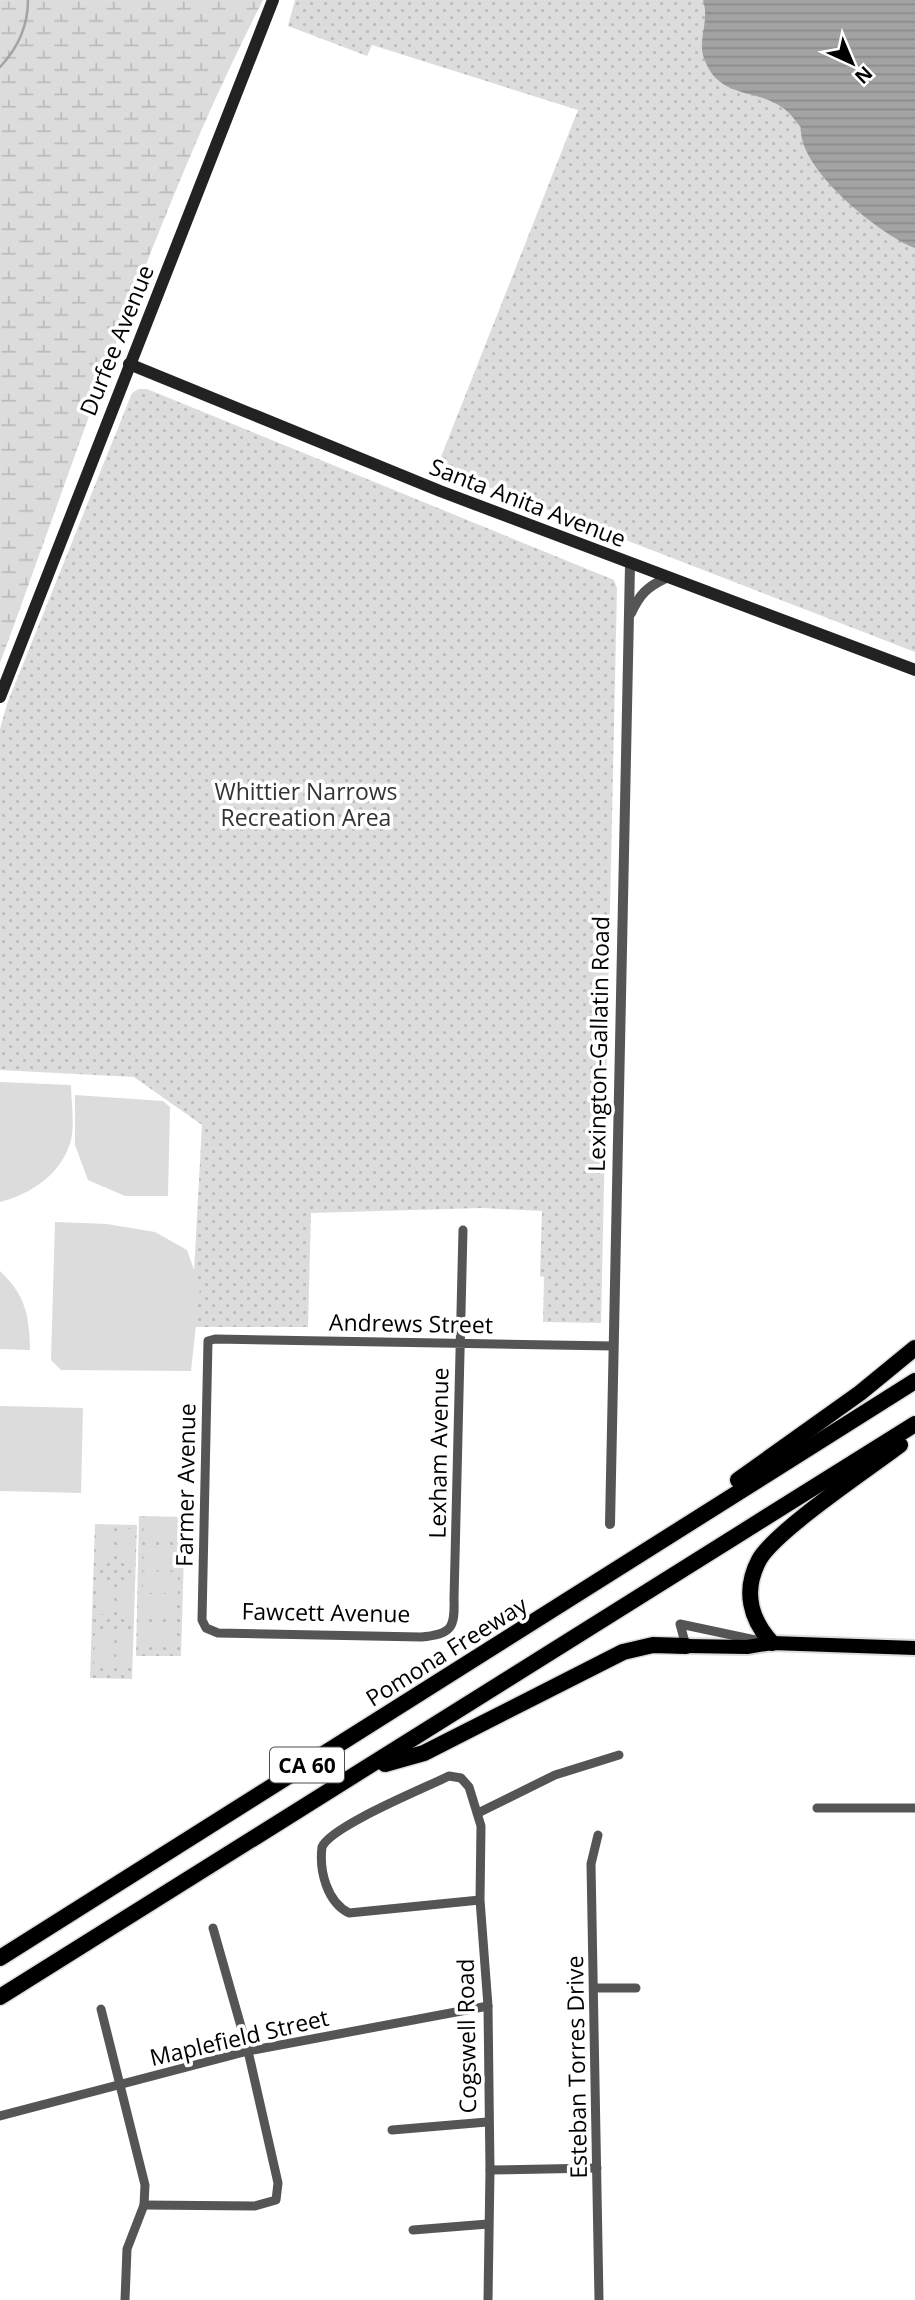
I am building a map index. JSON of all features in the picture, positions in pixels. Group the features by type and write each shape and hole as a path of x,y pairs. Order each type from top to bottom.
{"highway":[{"path":"613,1570 860,1393 915,1348"},
{"name":"Pomona Freeway","path":"0,1958 915,1381"},
{"name":"CA 60","path":"0,1997 915,1424"},
{"path":"772,1643 756,1626 751,1608 752,1580 760,1558 785,1533 915,1433"},
{"path":"366,1770 424,1753 623,1652 653,1645 685,1646"}],"main road":[{"name":"Durfee Avenue","path":"0,696 274,0"},
{"name":"Santa Anita Avenue","path":"130,364 630,565 915,670"},
{"path":"685,1646 747,1647 772,1643 915,1648"}],"street":[{"name":"Lexington-Gallatin Road","path":"610,1524 630,565"},
{"path":"628,619 639,595 649,586 666,578"},
{"name":"Lexham Avenue","path":"446,1632 454,1622 463,1230"},
{"name":"Andrews Street","path":"208,1341 460,1342 613,1346"},
{"name":"Farmer Avenue","path":"206,1628 202,1620 208,1341"},
{"path":"685,1646 680,1623 737,1639 772,1643"},
{"name":"Fawcett Avenue","path":"206,1628 218,1633 411,1637 446,1632"},
{"path":"478,1813 555,1774 618,1755"},
{"name":"Cogswell Road","path":"480,1900 349,1913 333,1901 327,1889 321,1855 324,1842 351,1824 449,1776 461,1778 469,1787 481,1826 480,1900 488,2006 488,2300"},
{"path":"817,1808 915,1808"},
{"name":"Esteban Torres Drive","path":"598,1835 591,1864 599,2300"},
{"path":"144,2205 255,2206 276,2200 278,2183 248,2051 213,1928"},
{"path":"595,1988 636,1988"},
{"name":"Maplefield Street","path":"0,2116 248,2051 488,2006"},
{"path":"101,2009 145,2185 144,2205 127,2249 125,2300"},
{"path":"393,2130 487,2122"},
{"path":"490,2170 597,2168"},
{"path":"413,2230 488,2224"}],"green space":[{"path":"0,0 263,0 224,80 154,244 0,663"},
{"path":"295,0 915,0 915,652 437,467 578,110 372,45 367,56 288,26"},
{"name":"Whittier Narrows Recreation Area","path":"147,389 614,580 617,588 601,1323 543,1322 544,1277 540,1276 542,1211 482,1208 311,1213 308,1327 191,1327 202,1125 134,1077 0,1070 0,729 7,704 132,393"},
{"path":"0,1082 71,1085 73,1120 67,1152 53,1172 34,1188 0,1202"},
{"path":"75,1095 163,1101 170,1107 168,1196 125,1196 88,1180 75,1145"},
{"path":"55,1222 107,1224 155,1232 187,1250 200,1287 191,1371 61,1370 51,1360"},
{"path":"0,1271 21,1298 29,1326 30,1350 0,1349"},
{"path":"0,1406 83,1408 81,1493 0,1491"},
{"path":"139,1516 185,1517 181,1656 136,1656"},
{"path":"144,1519 179,1519 179,1541 143,1540"},
{"path":"95,1524 137,1525 132,1679 90,1678"},
{"path":"98,1528 113,1528 112,1562 97,1562"},
{"path":"119,1528 134,1529 134,1562 119,1562"},
{"path":"144,1545 179,1545 179,1567 143,1566"},
{"path":"143,1571 178,1572 178,1593 143,1593"},
{"path":"96,1581 112,1581 111,1615 96,1614"},
{"path":"118,1581 133,1581 133,1615 117,1615"},
{"path":"142,1597 177,1598 177,1619 142,1619"},
{"path":"141,1624 177,1624 176,1645 141,1645"},
{"path":"95,1633 110,1633 110,1667 94,1666"},
{"path":"117,1633 132,1634 131,1667 116,1667"}],"shaded area":[{"path":"703,0 915,0 915,248 882,230 827,181 804,144 801,128 786,110 773,102 728,87 710,71 702,51 705,16"}],"waterway":[{"path":"0,67 21,36 28,0"}]}
